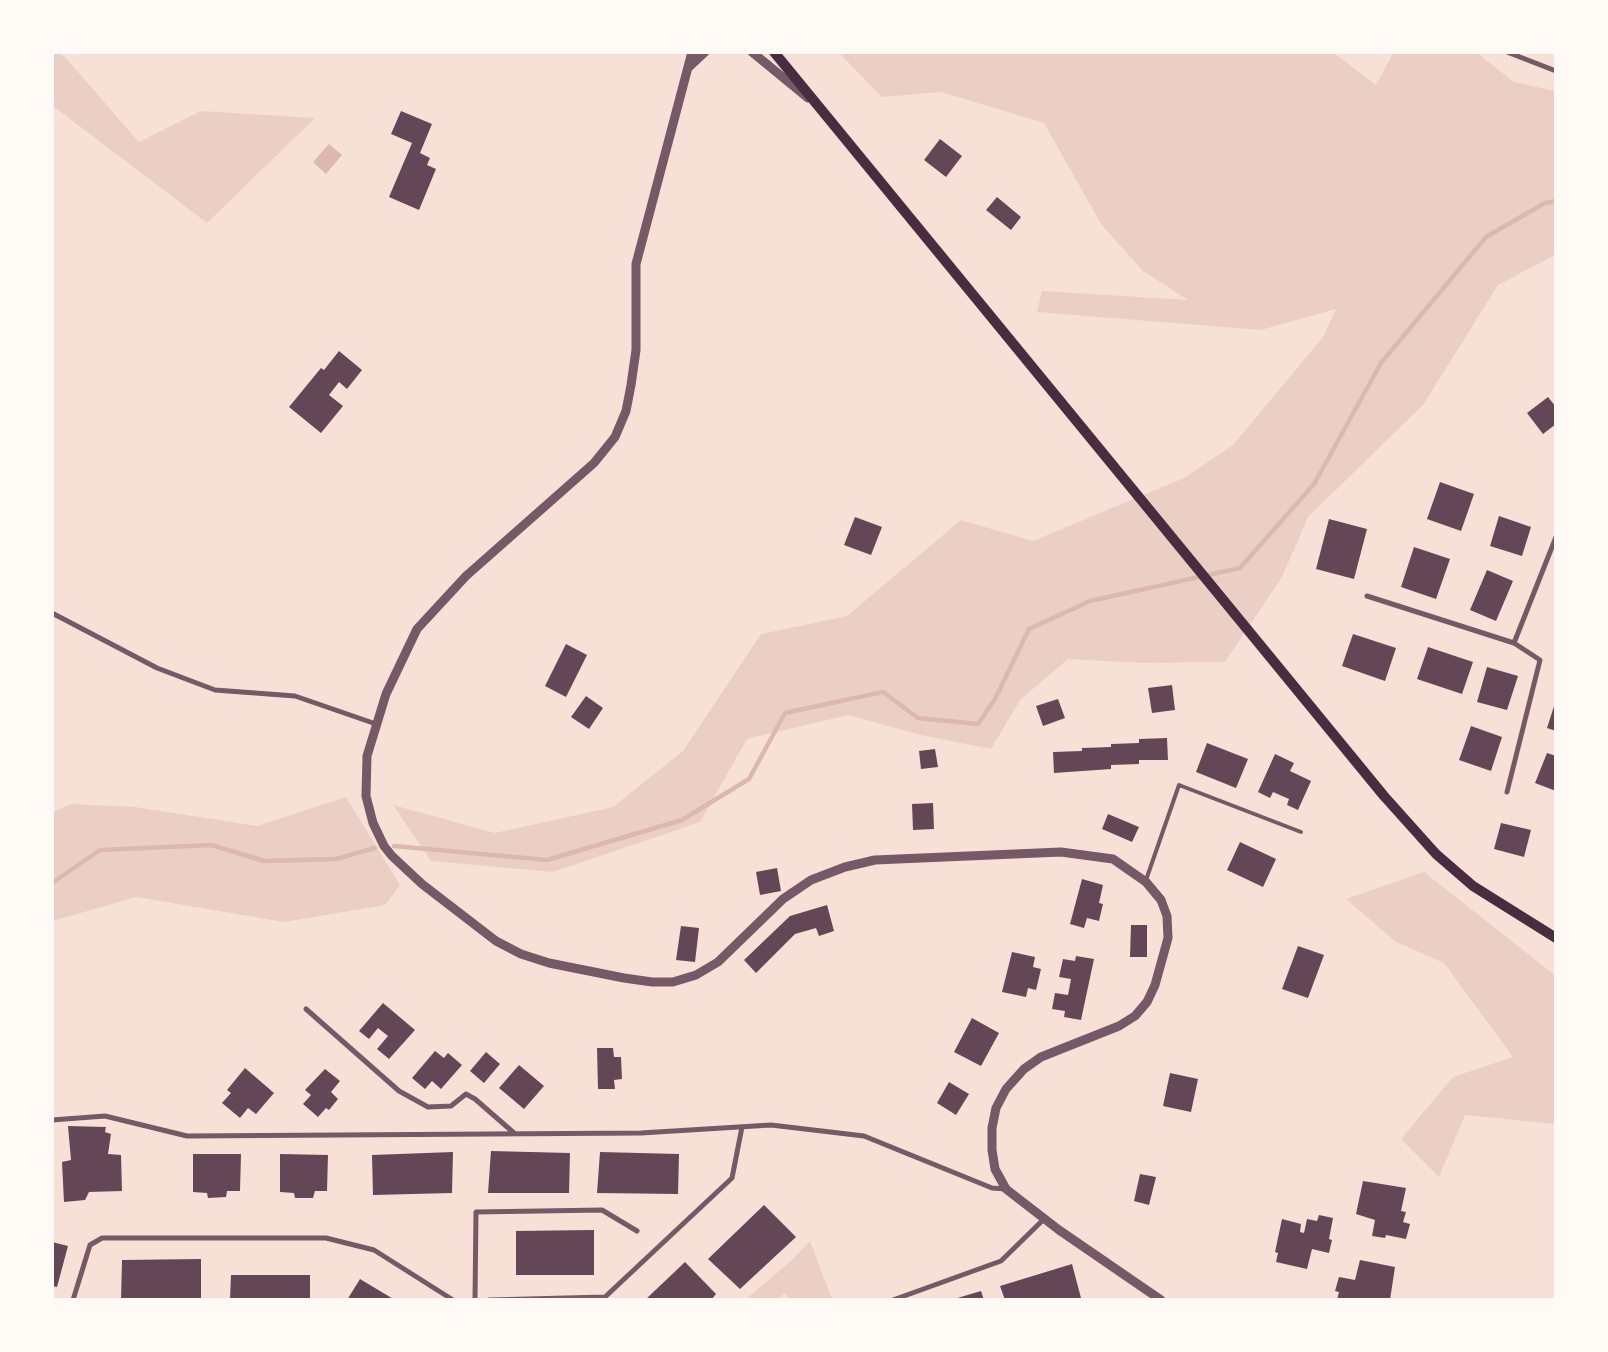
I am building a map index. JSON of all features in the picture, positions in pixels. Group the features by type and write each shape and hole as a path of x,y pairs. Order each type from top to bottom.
{"main road":[{"path":"774,52 1384,796 1436,854 1473,886 1556,938"}],"street":[{"path":"691,52 636,264 636,350 632,385 626,411 615,437 594,463 466,576 417,629 386,694 367,756 366,796 373,822 384,846 392,856 422,884 496,941 521,954 549,963 624,978 673,982 696,975 718,962 783,899 810,880 845,867 875,860 1061,852 1113,859 1146,882 1161,900 1166,916 1168,938 1156,985 1147,1002 1135,1016 1119,1026 1041,1057 1024,1069 1006,1089 996,1108 992,1128 992,1150 995,1169 1006,1189 1044,1219 1161,1300"},
{"path":"688,67 705,52"},
{"path":"752,52 815,104"},
{"path":"1508,52 1556,71"},
{"path":"1514,643 1556,537"},
{"path":"1367,596 1514,643 1540,660 1507,792"},
{"path":"52,613 157,668 215,690 295,696 376,724"},
{"path":"306,1009 398,1091 428,1107 451,1106 466,1094 514,1134"},
{"path":"52,1120 105,1116 187,1136 641,1133 771,1125 864,1136 992,1188 1006,1189"},
{"path":"489,1300 605,1297 732,1178 742,1127"},
{"path":"474,1300 476,1212 602,1210 637,1231"},
{"path":"894,1300 1001,1261 1044,1219"},
{"path":"73,1300 90,1245 102,1238 326,1238 374,1250 453,1300"}],"lane":[{"path":"1146,882 1179,785 1301,832"}],"shaded area":[{"path":"52,53 58,53 65,57 139,142 201,111 315,118 207,223 53,106"},
{"path":"839,53 1334,53 1376,85 1393,53 1477,53 1514,82 1555,91 1555,255 1498,285 1423,405 1308,517 1282,577 1225,662 1142,663 1068,659 1020,700 991,749 921,735 848,715 747,739 700,822 553,872 431,861 393,805 495,833 613,807 683,751 761,634 847,616 961,520 1033,541 1184,478 1233,445 1323,337 1336,309 1261,330 1037,312 1042,291 1188,300 1143,271 1101,224 1044,123 941,92 882,97"},
{"path":"329,144 342,155 326,174 313,162"},
{"path":"346,797 400,885 385,905 284,922 136,897 53,921 53,812 71,804 135,807 257,826"},
{"path":"1424,872 1556,976 1555,1124 1465,1115 1439,1177 1401,1139 1453,1077 1513,1057 1444,963 1396,942 1346,899"},
{"path":"810,1241 832,1299 789,1299 785,1293 778,1299 746,1299 791,1261"}],"building":[{"path":"401,111 432,124 420,153 430,158 427,165 436,169 419,210 389,197 412,143 391,134"},
{"path":"940,139 962,156 946,177 924,160"},
{"path":"997,197 1021,217 1011,230 986,210"},
{"path":"339,351 362,370 347,389 339,382 329,395 343,406 321,433 289,407 321,368 324,370"},
{"path":"1548,397 1556,407 1556,424 1543,434 1527,413"},
{"path":"1440,482 1474,494 1461,531 1427,519"},
{"path":"1499,516 1531,527 1522,556 1490,546"},
{"path":"855,517 882,527 871,555 844,545"},
{"path":"1329,519 1367,529 1354,579 1316,569"},
{"path":"1414,547 1450,559 1436,599 1401,587"},
{"path":"1487,570 1513,581 1496,621 1470,610"},
{"path":"1353,634 1396,648 1385,681 1342,666"},
{"path":"566,644 587,655 566,697 545,686"},
{"path":"1428,647 1473,662 1462,694 1417,679"},
{"path":"1487,667 1518,676 1507,710 1477,702"},
{"path":"1172,685 1175,710 1152,713 1148,688"},
{"path":"586,696 603,708 589,729 571,717"},
{"path":"1058,699 1065,718 1043,726 1036,706"},
{"path":"1556,703 1556,731 1547,728"},
{"path":"1471,726 1502,737 1491,771 1459,760"},
{"path":"1167,738 1168,760 1139,760 1139,764 1111,765 1111,769 1054,773 1053,752 1082,751 1082,748 1111,747 1111,744 1139,743 1139,739"},
{"path":"1207,743 1248,759 1236,788 1196,772"},
{"path":"935,749 938,767 921,769 919,751"},
{"path":"1547,753 1556,756 1556,791 1535,783"},
{"path":"1275,754 1294,763 1290,771 1311,781 1298,810 1287,805 1289,799 1273,792 1270,798 1258,792"},
{"path":"933,803 934,829 913,830 912,804"},
{"path":"1108,814 1139,827 1132,842 1102,829"},
{"path":"1501,823 1531,830 1524,857 1494,849"},
{"path":"1240,842 1276,859 1263,887 1227,870"},
{"path":"777,868 781,891 760,895 756,872"},
{"path":"1082,879 1103,885 1099,903 1103,904 1099,921 1087,918 1084,928 1070,924"},
{"path":"827,905 834,931 819,936 816,928 795,934 756,973 744,960 790,916"},
{"path":"1131,925 1147,925 1147,957 1130,957"},
{"path":"681,926 699,928 695,962 676,960"},
{"path":"1298,946 1324,955 1308,998 1282,989"},
{"path":"1012,952 1035,957 1033,967 1041,969 1036,990 1028,988 1026,997 1002,992"},
{"path":"1076,956 1094,959 1081,1020 1064,1017 1065,1011 1052,1009 1055,993 1068,995 1071,979 1059,977 1063,959 1075,961"},
{"path":"383,1003 415,1030 389,1059 377,1049 388,1036 378,1028 369,1039 359,1031"},
{"path":"972,1018 999,1033 981,1066 954,1052"},
{"path":"597,1048 613,1048 614,1057 621,1057 622,1079 614,1080 615,1089 598,1089"},
{"path":"435,1051 444,1058 448,1053 462,1065 441,1089 432,1081 425,1089 412,1078"},
{"path":"486,1052 500,1064 484,1083 470,1071"},
{"path":"519,1065 544,1086 524,1109 499,1088"},
{"path":"245,1068 274,1093 256,1114 248,1108 240,1118 222,1103 231,1093 227,1090"},
{"path":"325,1069 340,1081 331,1092 338,1099 329,1110 326,1108 318,1117 303,1104 311,1095 305,1090"},
{"path":"1170,1073 1198,1079 1191,1112 1163,1106"},
{"path":"949,1082 969,1094 956,1115 937,1103"},
{"path":"68,1126 106,1127 105,1132 111,1134 108,1154 121,1155 122,1191 89,1192 85,1200 64,1202 62,1162 71,1160"},
{"path":"491,1151 570,1153 569,1193 488,1193"},
{"path":"453,1152 452,1193 373,1195 372,1155"},
{"path":"600,1152 679,1154 678,1194 597,1193"},
{"path":"193,1154 241,1154 240,1191 227,1191 226,1197 208,1198 207,1193 193,1192"},
{"path":"280,1154 328,1155 327,1191 315,1191 313,1198 295,1198 294,1193 280,1192"},
{"path":"1140,1174 1156,1177 1149,1205 1134,1201"},
{"path":"1363,1181 1406,1188 1401,1211 1406,1212 1403,1222 1410,1224 1406,1239 1386,1235 1385,1238 1372,1236 1375,1220 1356,1214"},
{"path":"764,1205 796,1237 740,1289 708,1259"},
{"path":"1319,1215 1333,1218 1329,1239 1332,1240 1329,1253 1312,1249 1307,1269 1276,1262 1278,1253 1275,1252 1282,1219 1301,1224 1300,1232 1304,1233 1307,1219 1317,1221"},
{"path":"594,1230 594,1275 516,1275 516,1231"},
{"path":"52,1242 68,1246 57,1287 52,1286"},
{"path":"201,1259 201,1299 121,1300 122,1260"},
{"path":"1360,1260 1395,1267 1390,1300 1337,1300 1339,1292 1335,1291 1339,1277 1355,1280"},
{"path":"685,1262 716,1294 711,1300 645,1300"},
{"path":"1072,1264 1081,1298 1005,1300 1000,1286"},
{"path":"231,1275 310,1275 310,1300 230,1300"},
{"path":"360,1279 395,1300 347,1300"},
{"path":"981,1291 984,1300 954,1300 954,1299"}],"waterway":[{"path":"394,846 547,860 682,820 749,779 785,713 883,692 918,718 978,724 995,699 1029,629 1090,601 1240,568 1314,484 1381,363 1486,237 1545,203 1556,201"},
{"path":"52,883 100,850 212,845 264,861 336,859 375,848"}]}
